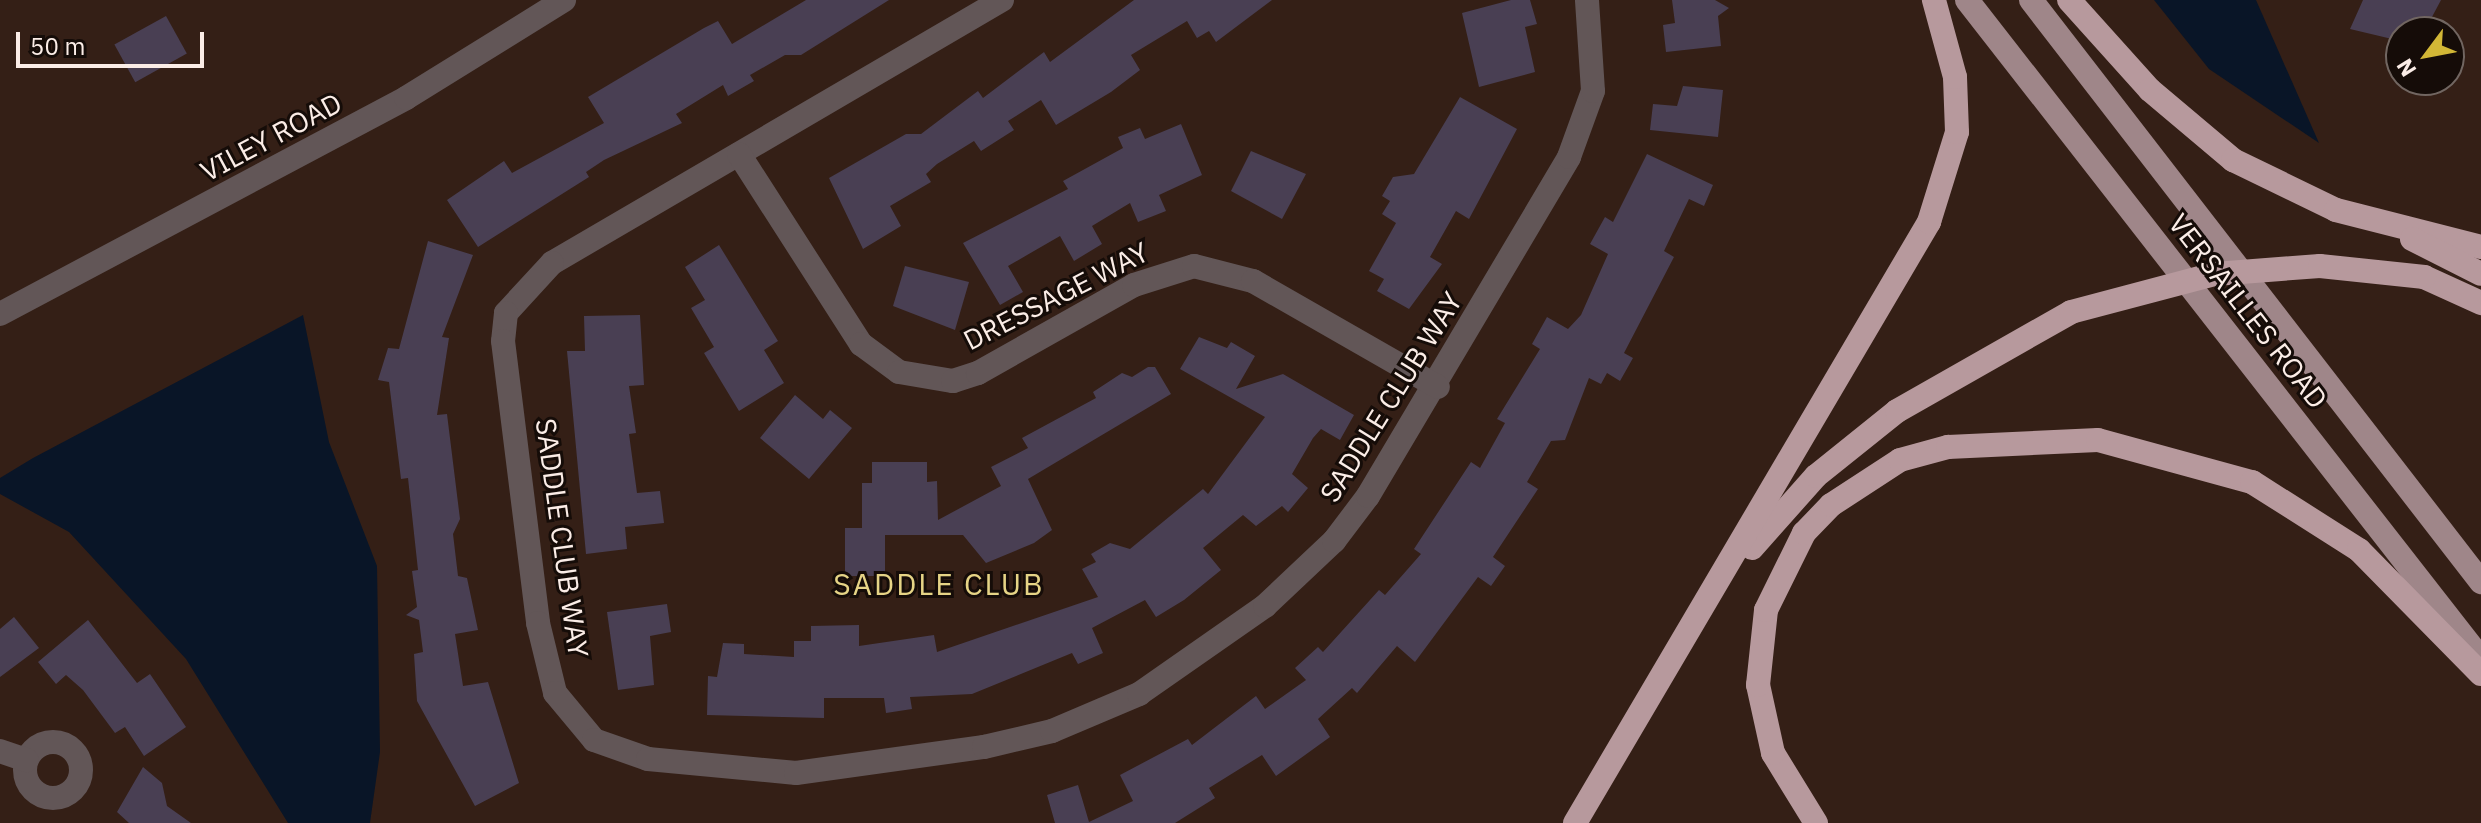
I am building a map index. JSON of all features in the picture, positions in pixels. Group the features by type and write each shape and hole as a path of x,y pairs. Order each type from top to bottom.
{"highway":[{"path":"1575,823 1929,222 1946,178 1957,132 1955,77 1934,0"},
{"path":"2069,0 2150,90 2233,160 2322,204 2386,224 2481,247"},
{"path":"2386,224 2481,274"},
{"path":"1707,602 1779,515 1855,443 1961,369 2071,312 2215,274 2320,266 2424,277 2481,303"},
{"path":"1816,823 1773,753 1758,685 1766,610 1804,533 1831,505 1900,460 1948,447 2098,440 2252,482 2359,550 2481,674"}],"main road":[{"name":"VERSAILLES ROAD","path":"1967,0 2481,659"},
{"name":"VERSAILLES ROAD","path":"2031,0 2481,582"}],"street":[{"name":"VILEY ROAD","path":"0,314 406,98 564,0"},
{"name":"SADDLE CLUB WAY","path":"1002,0 552,263 506,313 503,341 538,623 555,693 594,740 648,759 796,773 881,767 1052,731 1139,694 1265,606 1334,541 1438,387 1584,123 1595,55 1587,0"},
{"name":"DRESSAGE WAY","path":"739,154 861,344 899,372 953,381 978,373 1134,285 1194,266 1253,281 1438,387"},
{"path":"0,751 26,760"}],"water":[{"path":"2154,0 2256,0 2319,143 2209,69"},
{"path":"303,315 329,442 377,566 380,752 370,823 288,823 186,659 69,532 0,494 0,478 33,458"}],"building":[{"path":"806,0 889,0 801,55 785,55 750,75 754,81 728,96 723,85 676,114 682,123 604,160 586,172 589,177 478,247 447,200 504,161 512,173 604,123 588,97 704,28 718,21 732,44"},
{"path":"1134,0 1272,0 1216,42 1209,31 1197,38 1187,21 1131,55 1140,70 1111,92 1056,125 1041,100 1008,121 1014,130 981,151 974,141 937,164 926,174 931,182 890,206 901,226 863,249 829,178 906,134 921,134 978,91 983,98 1044,52 1050,62"},
{"path":"1511,0 1530,0 1537,24 1525,27 1535,72 1479,87 1462,13"},
{"path":"1672,0 1715,0 1729,8 1718,16 1721,46 1666,52 1663,25 1675,23"},
{"path":"2363,0 2441,0 2432,16 2385,16 2385,37 2350,29"},
{"path":"166,16 187,54 135,82 114,45"},
{"path":"1683,86 1723,90 1718,137 1650,130 1653,104 1677,106"},
{"path":"1460,97 1517,129 1469,219 1456,211 1430,257 1442,264 1409,309 1377,291 1384,279 1369,271 1396,223 1382,214 1390,201 1382,196 1393,177 1414,174"},
{"path":"1181,124 1202,175 1159,195 1166,211 1138,222 1130,203 1092,226 1102,244 1074,261 1060,236 1008,266 1023,292 1000,305 963,243 1068,189 1063,181 1123,148 1118,137 1140,128 1145,139"},
{"path":"1251,151 1306,174 1282,219 1231,191"},
{"path":"1647,154 1713,185 1704,206 1689,199 1664,251 1674,257 1624,353 1633,358 1620,381 1607,373 1601,384 1589,378 1565,440 1551,441 1527,482 1538,489 1493,557 1505,566 1491,586 1478,577 1415,662 1397,646 1357,693 1352,688 1318,719 1330,737 1276,776 1262,755 1209,788 1215,798 1175,823 1055,823 1047,795 1078,785 1089,822 1133,801 1120,775 1188,739 1192,745 1256,696 1265,709 1306,680 1295,668 1318,647 1323,652 1379,590 1385,595 1421,554 1414,549 1471,462 1480,468 1505,423 1497,419 1540,349 1532,344 1547,317 1568,329 1581,315 1608,254 1590,244 1605,217 1613,222"},
{"path":"428,241 473,255 442,337 449,338 437,415 447,414 460,519 453,534 458,576 467,578 478,630 455,634 463,686 488,682 519,783 475,806 417,701 414,654 423,652 419,620 406,615 417,607 412,571 418,570 408,478 401,479 389,382 378,380 388,348 399,349"},
{"path":"719,245 778,341 764,350 784,383 739,411 704,353 714,347 691,308 705,300 685,267"},
{"path":"905,266 969,282 955,330 893,306"},
{"path":"640,315 644,385 629,386 636,433 629,434 637,493 660,491 664,523 625,527 627,549 586,554 567,351 585,351 584,316"},
{"path":"1199,337 1227,348 1231,342 1255,356 1236,389 1283,374 1354,415 1340,440 1321,429 1313,438 1292,474 1308,488 1288,512 1282,506 1256,526 1243,515 1203,548 1221,570 1184,600 1156,617 1145,600 1092,628 1103,653 1078,664 1072,653 972,694 910,697 912,709 886,713 884,698 824,698 824,718 707,715 708,676 717,677 723,643 744,644 744,654 794,657 794,641 811,641 811,626 859,625 859,646 934,635 937,652 1098,597 1082,569 1096,562 1091,554 1110,543 1130,549 1203,489 1208,494 1265,417 1180,369"},
{"path":"1148,367 1155,367 1171,394 1028,479 1052,530 1034,543 986,563 963,535 885,535 885,576 845,576 845,528 862,528 862,483 872,483 872,462 927,462 927,482 937,481 938,520 1001,486 991,467 1028,448 1022,438 1096,398 1093,392 1122,373 1132,377"},
{"path":"795,395 823,419 830,410 852,428 809,479 760,438"},
{"path":"667,604 671,632 650,636 654,685 618,690 607,612"},
{"path":"14,617 39,648 0,677 0,629"},
{"path":"88,620 137,683 150,674 186,727 144,756 125,727 115,733 83,690 66,675 56,684 38,662"},
{"path":"143,767 162,783 167,806 191,823 129,823 117,812"}],"district":[{"name":"SADDLE CLUB","path":"939,584"}]}
